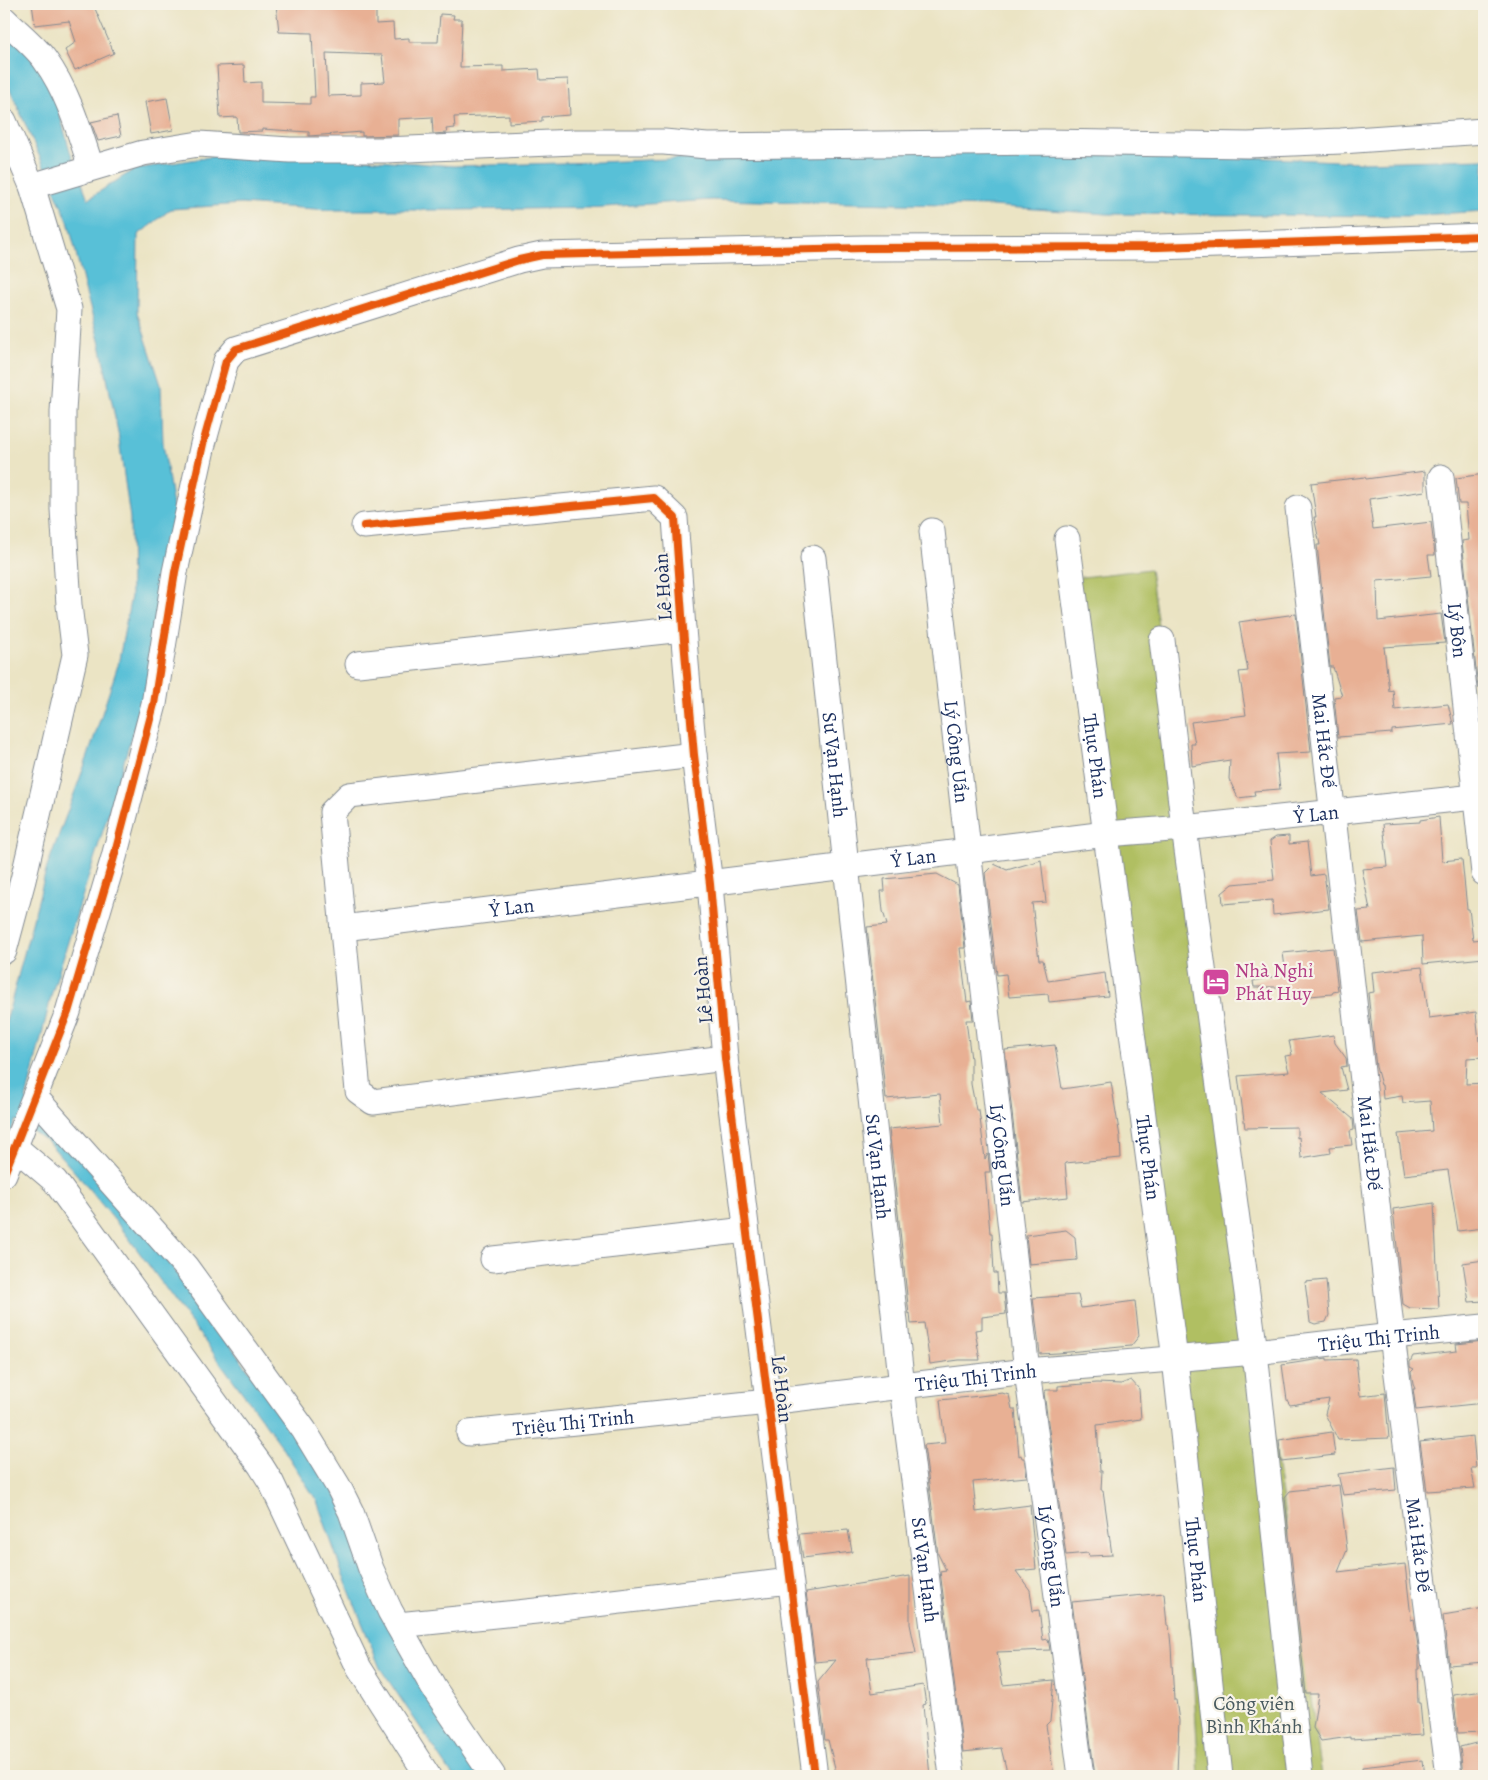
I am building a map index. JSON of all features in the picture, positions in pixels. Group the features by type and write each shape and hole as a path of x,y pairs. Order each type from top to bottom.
{"street":[{"path":"4,19 44,59 60,85 73,111 88,168"},
{"path":"4,121 37,184 69,309 63,412 63,509 69,605 75,655 23,880 4,951"},
{"path":"37,184 143,152 199,144 290,150 385,150 575,142 664,142 707,146 1044,142 1248,145 1341,141 1484,131"},
{"path":"4,1174 68,1012 114,858 154,704 175,572 203,444 226,361 236,350 254,342 519,260 542,255 865,248 1158,247 1484,236"},
{"name":"Lý Bôn","path":"1441,477 1480,797 1484,873"},
{"name":"Lê Hoàn","path":"364,526 654,498 675,518 682,629 694,755 710,884 725,1058 816,1776"},
{"name":"Mai Hắc Đế","path":"1298,508 1392,1336 1449,1776"},
{"name":"Lý Công Uẩn","path":"932,531 970,851 1027,1371 1081,1776"},
{"name":"Thục Phán","path":"1067,538 1175,1359 1220,1776"},
{"name":"Sư Vạn Hạnh","path":"813,558 902,1386 952,1776"},
{"path":"358,664 682,629"},
{"path":"1162,640 1184,828 1255,1352 1300,1776"},
{"path":"694,755 349,795 332,812 358,1091 373,1102 725,1058"},
{"name":"Ỷ Lan","path":"343,928 1106,834 1184,828 1480,797"},
{"path":"34,1098 186,1267 304,1430 338,1486 351,1512 371,1569 398,1625 433,1687 493,1776"},
{"path":"18,1140 55,1181 262,1466 359,1668 428,1776"},
{"path":"493,1259 746,1230"},
{"name":"Triệu Thị Trinh","path":"469,1433 768,1402 1027,1371 1255,1352 1484,1327"},
{"path":"398,1625 790,1581"}],"green space":[{"name":"Công viên Bình Khánh","path":"1150,569 1322,1776 1199,1776 1175,1359 1074,578"}],"water":[{"path":"4,31 23,45 52,88 70,151 88,199 135,169 235,153 314,155 454,166 934,148 1200,155 1360,162 1484,159 1484,211 1406,216 1107,214 992,206 711,200 588,208 456,210 330,210 241,204 171,209 138,235 137,312 161,385 163,443 174,513 160,634 111,805 52,993 26,1099 141,1225 326,1474 478,1776 453,1776 380,1668 343,1575 317,1501 281,1445 125,1233 48,1142 16,1120 4,1145 4,1029 47,867 88,756 118,665 131,596 130,518 118,432 100,344 68,221 8,85 4,80"}],"building":[{"path":"32,4 93,4 114,53 75,70 65,50 76,42 69,21 35,25"},
{"path":"276,4 376,4 376,24 393,23 394,39 409,38 409,42 438,42 440,14 454,15 453,19 462,19 460,67 503,66 503,71 539,69 540,80 568,79 570,115 542,117 542,121 509,123 509,115 454,117 455,128 446,129 447,133 433,134 432,117 398,119 398,135 362,136 362,132 309,136 309,132 262,129 262,131 238,132 237,117 220,118 217,66 244,65 245,83 261,82 261,103 310,104 310,97 315,97 312,33 279,32","holes":["326,53 382,55 385,82 361,83 361,95 328,96"]},
{"path":"167,98 173,130 151,134 145,102"},
{"path":"117,116 121,136 98,141 91,122"},
{"path":"1425,471 1425,491 1369,499 1373,529 1431,522 1435,555 1428,555 1431,576 1377,581 1378,621 1441,614 1445,643 1384,647 1389,691 1393,690 1395,710 1448,704 1453,724 1392,730 1392,733 1338,737 1334,697 1342,696 1333,667 1330,667 1317,545 1320,545 1314,517 1316,517 1311,483 1365,477 1366,479"},
{"path":"1484,474 1484,688 1478,688 1462,541 1469,540 1466,504 1459,504 1456,478"},
{"path":"1296,614 1311,752 1276,754 1280,789 1254,791 1255,796 1238,798 1229,779 1230,760 1192,766 1191,744 1195,744 1191,722 1246,715 1239,672 1248,671 1239,622"},
{"path":"1439,817 1442,861 1462,859 1467,909 1469,909 1473,940 1484,939 1484,958 1423,964 1422,936 1362,942 1358,911 1370,910 1362,869 1388,867 1383,824 1420,822 1420,820"},
{"path":"1289,836 1289,844 1307,842 1311,876 1324,874 1329,909 1273,915 1272,900 1223,904 1222,893 1233,884 1274,880 1270,841 1276,837"},
{"path":"1041,860 1046,902 1032,903 1039,960 1043,960 1048,981 1105,973 1108,996 1049,1002 1048,994 1009,997 1006,974 997,975 985,873 994,864 1007,870"},
{"path":"937,874 958,885 965,948 960,948 967,1002 971,1001 973,1020 966,1020 971,1059 971,1084 976,1110 979,1110 985,1159 988,1154 990,1172 985,1172 990,1233 992,1233 994,1273 997,1273 998,1293 1004,1293 1006,1314 982,1317 982,1329 975,1330 980,1360 959,1360 930,1364 924,1323 911,1324 909,1314 889,1129 943,1124 940,1094 886,1099 867,927 887,925 883,911 881,891 885,891 884,879"},
{"path":"1333,948 1338,991 1332,994 1288,998 1286,987 1254,987 1253,981 1286,974 1283,953"},
{"path":"1422,967 1429,1018 1476,1012 1479,1041 1484,1041 1484,1057 1467,1058 1466,1084 1484,1083 1484,1228 1458,1231 1448,1170 1404,1175 1398,1134 1432,1131 1430,1101 1403,1103 1402,1096 1383,1099 1382,1085 1376,1067 1368,993 1374,992 1372,972"},
{"path":"1334,1035 1335,1043 1346,1058 1347,1066 1341,1067 1347,1090 1322,1093 1353,1119 1354,1130 1350,1131 1352,1145 1330,1147 1331,1153 1301,1158 1297,1127 1245,1128 1238,1076 1289,1072 1285,1056 1292,1055 1289,1041"},
{"path":"1055,1045 1062,1089 1111,1082 1120,1137 1121,1158 1065,1163 1068,1197 1022,1202 1005,1050"},
{"path":"1434,1203 1439,1309 1410,1308 1403,1304 1393,1209"},
{"path":"1066,1230 1075,1237 1077,1260 1029,1264 1026,1235"},
{"path":"1484,1260 1484,1301 1469,1302 1463,1263"},
{"path":"1326,1280 1329,1315 1326,1322 1315,1324 1310,1322 1305,1282"},
{"path":"1078,1295 1081,1308 1135,1301 1139,1336 1131,1346 1040,1354 1033,1298"},
{"path":"1484,1341 1484,1403 1416,1410 1413,1389 1415,1389 1411,1372 1414,1369 1410,1367 1413,1356 1457,1351 1456,1344"},
{"path":"1327,1358 1327,1360 1356,1359 1360,1396 1385,1393 1389,1438 1338,1440 1325,1414 1329,1399 1290,1405 1287,1400 1282,1365"},
{"path":"1131,1380 1139,1389 1141,1419 1097,1425 1100,1471 1102,1471 1101,1490 1103,1490 1112,1555 1089,1556 1088,1553 1066,1555 1044,1393 1046,1390 1058,1390 1058,1386 1097,1383 1121,1384"},
{"path":"1002,1393 1009,1395 1012,1409 1015,1409 1019,1456 1021,1455 1024,1458 1027,1477 973,1482 976,1512 1030,1505 1036,1569 1016,1571 1030,1590 1033,1611 1039,1610 1043,1640 1048,1639 1050,1650 997,1652 1003,1685 1054,1680 1050,1721 1046,1725 1054,1776 1008,1776 1001,1748 963,1752 940,1571 946,1570 938,1554 924,1445 945,1443 940,1400"},
{"path":"1332,1432 1335,1455 1281,1461 1279,1440"},
{"path":"1473,1436 1476,1468 1471,1468 1475,1488 1427,1491 1420,1442"},
{"path":"1394,1467 1396,1490 1343,1495 1338,1474"},
{"path":"1339,1485 1347,1550 1338,1572 1405,1564 1411,1620 1414,1619 1419,1653 1419,1669 1417,1669 1418,1703 1420,1703 1423,1735 1350,1739 1350,1737 1321,1741 1313,1728 1318,1694 1306,1694 1285,1497 1290,1491"},
{"path":"848,1530 852,1552 803,1558 799,1534"},
{"path":"910,1576 910,1624 916,1653 867,1658 872,1693 923,1685 926,1704 923,1705 930,1776 837,1776 828,1740 825,1740 818,1682 836,1660 815,1662 806,1592"},
{"path":"1164,1593 1171,1646 1174,1700 1176,1700 1179,1721 1177,1774 1171,1774 1171,1776 1095,1776 1072,1602"},
{"path":"1484,1608 1484,1662 1449,1665 1443,1615"},
{"path":"1484,1691 1484,1732 1458,1733 1453,1695"},
{"path":"1484,1741 1484,1776 1463,1776 1460,1747"},
{"path":"1423,1760 1425,1776 1363,1776 1362,1767"}],"cycle path":[{"path":"4,1174 68,1012 114,857 154,704 175,572 203,444 226,361 236,349 519,260 542,255 865,248 1158,247 1484,236"},
{"path":"364,526 654,498 675,518 694,755 710,884 725,1058 815,1776"}],"place":[{"name":"Nhà Nghỉ Phát Huy","path":"1216,982"}]}
